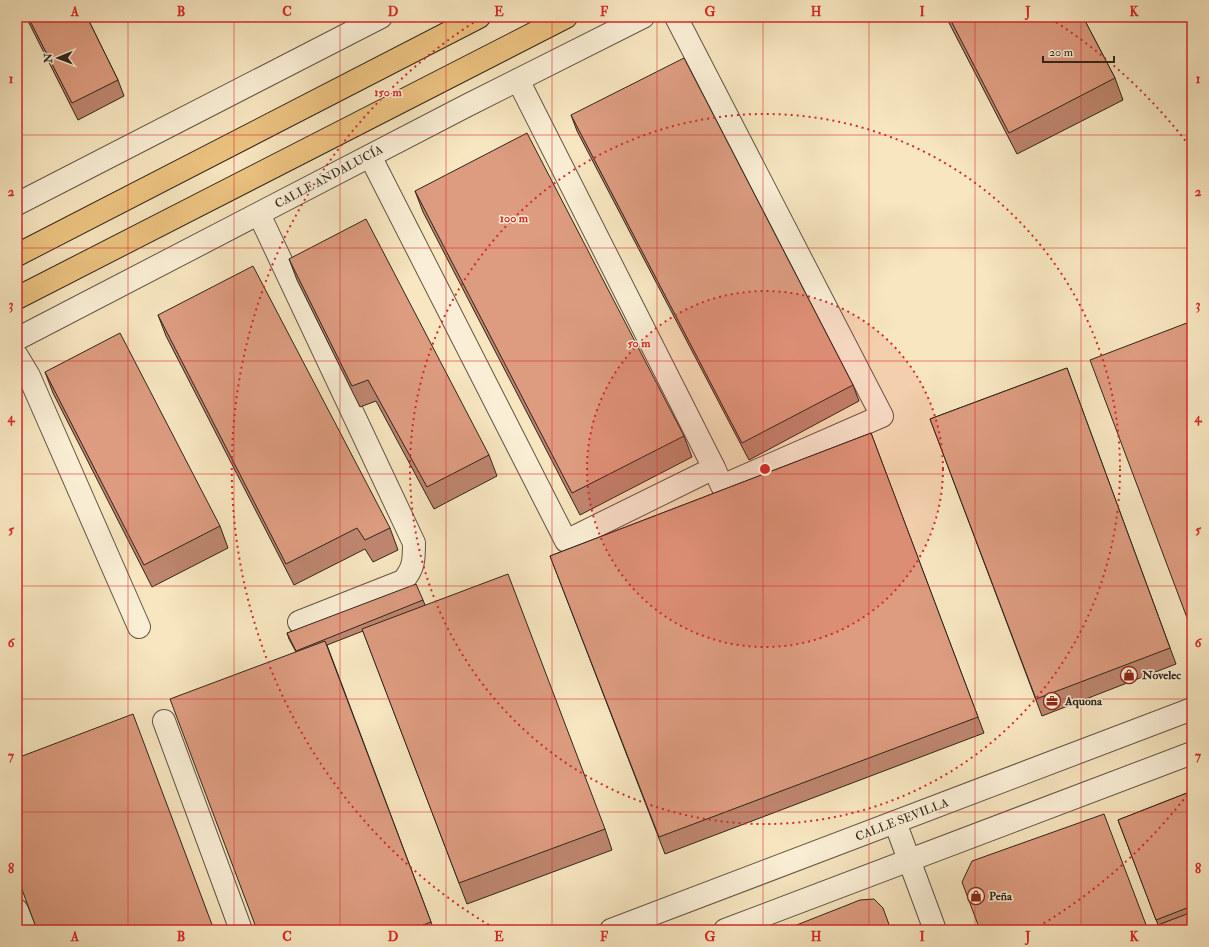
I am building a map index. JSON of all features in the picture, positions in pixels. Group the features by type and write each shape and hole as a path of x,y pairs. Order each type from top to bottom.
{"main road":[{"path":"17,255 479,17"},
{"path":"17,298 566,17"}],"street":[{"path":"17,204 381,17"},
{"name":"CALLE ANDALUCÍA","path":"17,339 370,156 643,17"},
{"path":"518,80 722,486 882,416 676,17"},
{"path":"370,156 566,541 714,468"},
{"path":"259,214 414,543 414,558 411,571 403,581 299,622"},
{"path":"17,356 29,376 139,627"},
{"name":"CALLE SEVILLA","path":"611,930 1192,709"},
{"path":"164,722 241,930"},
{"path":"725,930 1192,753"},
{"path":"895,822 935,930"},
{"path":"17,910 25,930"}],"building":[{"path":"28,17 87,17 118,80 72,103"},
{"path":"949,17 1083,17 1115,78 1009,133"},
{"path":"684,58 853,385 742,443 571,115"},
{"path":"527,133 684,436 572,493 415,191"},
{"path":"366,219 489,455 427,487 368,380 352,386 289,259"},
{"path":"253,266 390,528 365,540 357,528 286,564 158,315"},
{"path":"1192,321 1192,631 1090,360"},
{"path":"120,333 220,526 144,565 45,372"},
{"path":"1067,368 1170,648 1036,699 930,419"},
{"path":"871,433 978,717 659,837 550,556"},
{"path":"508,574 605,829 459,883 362,629"},
{"path":"416,584 423,600 296,651 287,633"},
{"path":"325,641 431,922 410,930 257,930 170,699"},
{"path":"133,714 214,930 37,930 17,876 17,758"},
{"path":"1192,791 1192,906 1156,920 1118,820"},
{"path":"1104,814 1148,930 980,930 962,882 972,861"},
{"path":"874,899 883,908 891,930 784,930 860,900"},
{"path":"1192,912 1192,930 1160,930 1158,925"}],"place":[{"name":"Novelec","path":"1129,675"},
{"name":"Aquona","path":"1052,701"},
{"name":"Peña","path":"976,896"}]}
